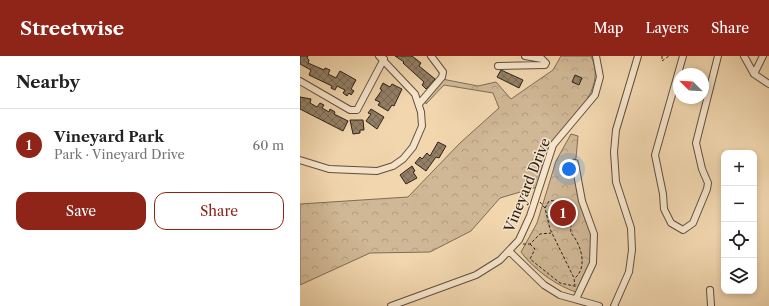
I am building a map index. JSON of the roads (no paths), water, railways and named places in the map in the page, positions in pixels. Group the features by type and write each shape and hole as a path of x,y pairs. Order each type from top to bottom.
{"street":[{"path":"419,104 442,77 443,72 431,56"},
{"path":"498,66 545,65 546,63 542,59 524,56"},
{"name":"Vineyard Drive","path":"391,306 476,275 500,260 516,243 530,216 553,145 595,95 600,77 596,56"},
{"path":"614,306 629,272 632,250 631,228 616,182 614,152 616,130 638,56"},
{"path":"683,56 655,155 663,194 664,209 671,223 683,230 693,223 707,189 708,182 702,169 696,143 718,56"},
{"path":"744,56 754,74 769,84"},
{"path":"754,74 763,56"},
{"path":"300,81 350,110 357,110 382,57 415,94 419,104 422,126 413,147 403,159 392,166 376,171 329,168 300,160"},
{"path":"575,163 582,201 594,234 593,263 576,300"},
{"path":"509,251 544,285 560,295 599,306"},
{"path":"710,290 711,306"}],"place":[{"name":"Vineyard Park","path":"563,213"}]}
